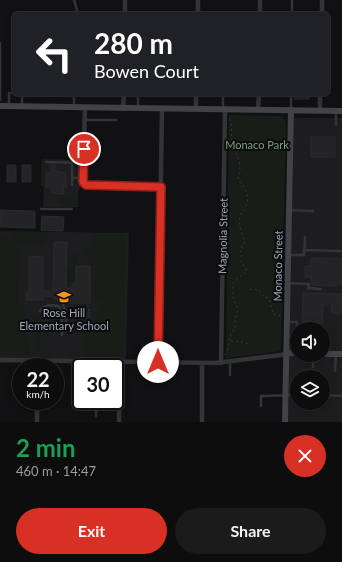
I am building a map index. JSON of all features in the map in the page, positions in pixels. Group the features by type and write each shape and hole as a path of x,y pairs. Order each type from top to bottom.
{"main road":[{"path":"0,106 339,111"},
{"name":"Monaco Street","path":"285,422 291,110"}],"street":[{"path":"125,0 125,12"},
{"path":"198,0 198,12"},
{"path":"260,0 260,12"},
{"path":"322,0 322,12"},
{"path":"123,108 124,96"},
{"path":"196,96 196,108"},
{"path":"258,96 258,109"},
{"path":"320,96 320,110"},
{"path":"85,107 84,183 87,186 161,187"},
{"path":"158,362 162,108"},
{"name":"Magnolia Street","path":"221,363 224,109"},
{"path":"124,362 221,363 281,355 286,353"},
{"path":"0,360 12,360"},
{"path":"202,363 202,422"},
{"path":"37,410 37,422"},
{"path":"119,410 119,422"}],"lane":[{"path":"74,0 77,12"},
{"path":"292,0 292,12"},
{"path":"0,43 0,100"},
{"path":"9,106 9,93 12,93"},
{"path":"22,96 22,106"},
{"path":"74,96 74,107"},
{"path":"138,96 138,108"},
{"path":"223,96 224,109"},
{"path":"291,96 291,110"},
{"path":"336,125 339,111"},
{"path":"84,120 116,120"},
{"path":"46,162 84,163"},
{"path":"72,163 72,186"},
{"path":"72,178 83,178"},
{"path":"41,208 72,209"},
{"path":"288,210 313,211"},
{"path":"288,255 304,255 304,237"},
{"path":"304,250 340,251"},
{"path":"287,283 309,284 308,288 321,289"},
{"path":"62,331 66,331 65,310 63,305"},
{"path":"40,311 43,306 58,306 62,314 62,335"},
{"path":"287,319 297,322"},
{"path":"335,371 339,354"},
{"path":"230,362 230,375"},
{"path":"313,362 313,367"},
{"path":"261,406 261,396 290,395"},
{"path":"330,396 342,396"},
{"path":"96,416 97,410"}],"path":[{"path":"221,363 229,348 230,334 235,329 235,319 238,310 235,301 233,283 247,272 241,261 242,254 240,250 245,242 240,229 240,217 248,203 247,192 238,180 240,168 239,160 232,144 231,122 224,109"},
{"path":"250,289 259,290 264,297 269,298 273,314 287,319"},
{"path":"65,310 83,310 88,305 89,312"},
{"path":"230,341 248,344"}],"shaded area":[{"path":"294,118 342,118 342,422 288,422"},
{"path":"42,159 81,160 78,207 43,207 44,186 41,186"},
{"name":"Rose Hill Elementary School","path":"0,231 129,233 126,361 124,361 124,358 72,358 72,361 64,361 64,358 12,358 12,360 0,360"}],"green space":[{"name":"Monaco Park","path":"229,115 281,116 286,121 281,351 226,358"},
{"path":"43,163 47,166 46,186 42,185"},
{"path":"61,199 78,199 78,206 61,205"},
{"path":"12,232 48,233 49,238 42,244 13,243"},
{"path":"95,234 126,234 123,356 83,356 83,333 71,333 72,312 77,312 78,325 90,326 91,319 99,319 94,318 94,311 99,311 99,317 100,306 114,306 114,292 102,292 102,302 91,302 92,265 83,253 94,245"},
{"path":"0,236 10,236 11,244 19,245 18,303 24,309 26,336 30,347 30,355 0,355"},
{"path":"74,253 79,253 78,263 69,264 69,257 74,257"},
{"path":"67,266 75,266 75,279 73,283 67,281"},
{"path":"103,293 114,293 114,306 103,306"},
{"path":"39,316 41,318 40,352 37,352 37,345 32,336 32,318"}],"building":[{"path":"294,96 309,96 309,99 294,99"},
{"path":"311,137 335,137 335,157 311,157"},
{"path":"7,165 16,165 16,182 7,182"},
{"path":"22,165 31,165 31,182 22,182"},
{"path":"52,165 56,165 55,171 66,173 66,188 63,187 64,194 53,193 51,187 46,187 46,173 51,173"},
{"path":"0,210 35,211 35,228 0,227"},
{"path":"42,216 64,217 63,231 41,230"},
{"path":"54,242 67,242 66,288 73,288 73,283 76,283 76,266 90,266 90,303 66,303 66,300 43,296 43,300 26,300 26,292 29,292 29,256 43,257 43,291 53,291"},
{"path":"311,258 342,259 342,284 337,284 337,286 312,285 311,277 305,277 305,266 311,266"},
{"path":"303,293 342,294 341,314 331,313 332,304 323,304 322,322 302,322"},
{"path":"78,312 90,312 90,317 78,317"}],"place":[{"name":"Rose Hill Elementary School","path":"64,297"}],"route":[{"path":"84,149 83,182 87,186 161,187 158,362"}]}
